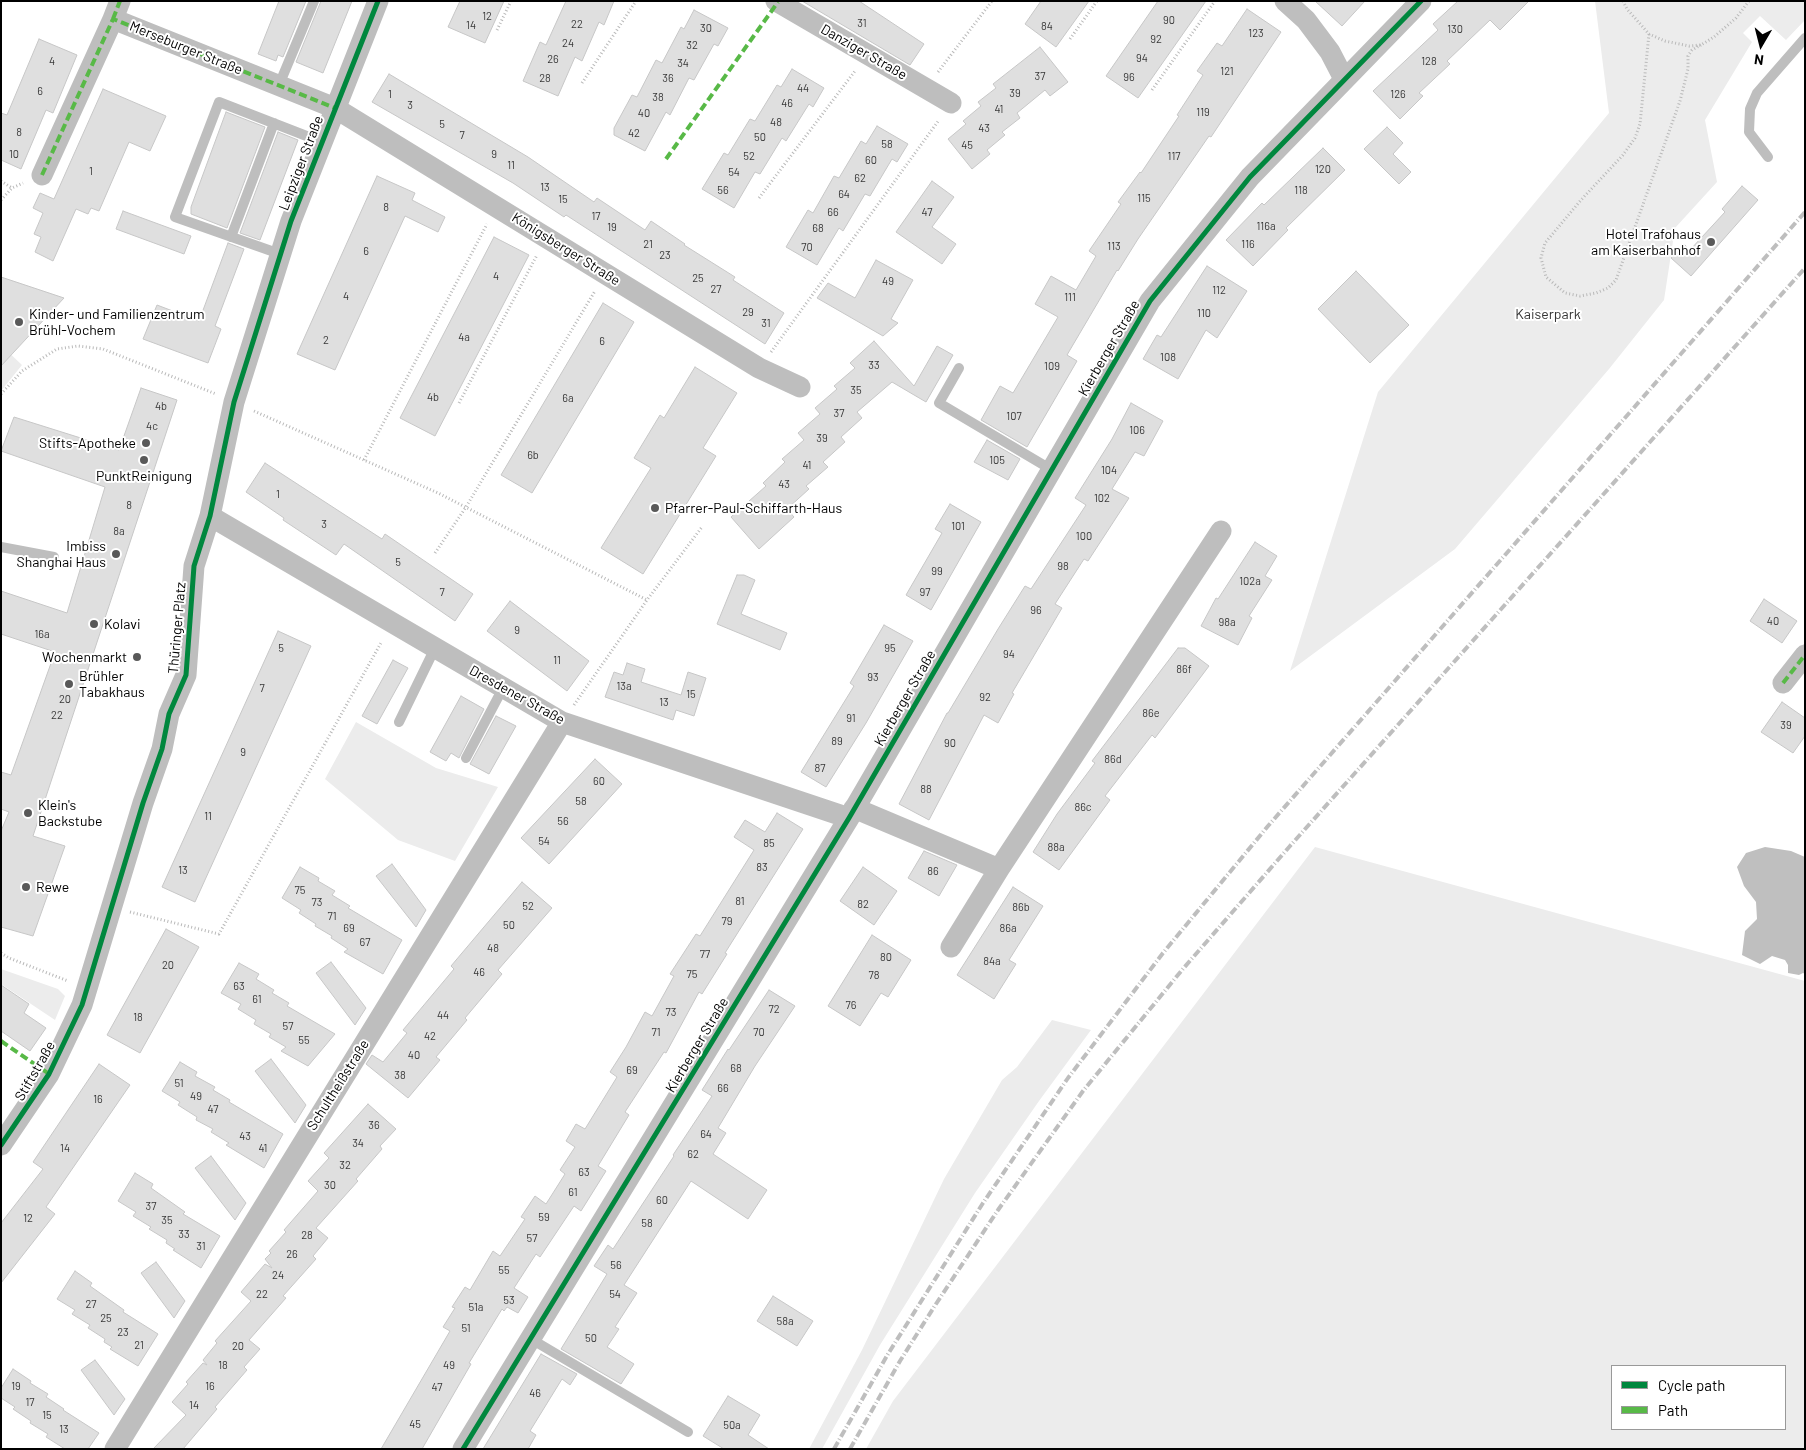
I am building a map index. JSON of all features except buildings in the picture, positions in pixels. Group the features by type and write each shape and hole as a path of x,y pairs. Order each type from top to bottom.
{"street":[{"name":"Leipziger Straße","path":"253,336 280,254 378,1"},
{"name":"Danziger Straße","path":"776,1 951,103"},
{"path":"1285,1 1306,20 1330,52 1344,79"},
{"name":"Kierberger Straße","path":"464,1449 852,813 1150,301 1250,177 1421,1"},
{"name":"Merseburger Straße","path":"42,175 116,10 279,85 335,108"},
{"name":"Königsberger Straße","path":"335,108 759,368 800,387"},
{"name":"Thüringer Platz","path":"84,996 143,803 162,749 169,714 186,675 194,566 210,516 234,402 253,336"},
{"name":"Dresdener Straße","path":"210,516 562,722 852,813"},
{"path":"951,947 999,869 1221,532"},
{"path":"1783,684 1805,656"},
{"name":"Schultheißstraße","path":"115,1449 562,722"},
{"path":"852,813 999,869"},
{"name":"Stiftstraße","path":"1,1145 49,1074 84,996"}],"lane":[{"path":"279,85 314,1"},
{"path":"1768,157 1749,132 1750,109 1763,85 1805,38"},
{"path":"280,254 175,216 219,102 322,142"},
{"path":"231,237 274,123"},
{"path":"958,368 939,403 1052,470"},
{"path":"1,546 54,557"},
{"path":"400,722 435,648"},
{"path":"466,758 503,688"},
{"path":"531,1338 688,1432"}],"path":[{"path":"497,30 511,1"},
{"path":"582,83 636,1"},
{"path":"926,88 992,1"},
{"path":"1070,39 1097,1"},
{"path":"1152,90 1215,1"},
{"path":"1623,1 1627,9 1649,34 1665,41 1688,46 1701,44"},
{"path":"1649,34 1640,124 1635,138 1623,155 1581,200 1545,243 1541,258 1546,277 1565,293 1580,296 1596,293 1608,288 1616,280 1680,101 1688,69 1688,56 1692,50 1714,37 1736,18 1749,1"},
{"path":"759,198 868,55"},
{"path":"759,368 951,103"},
{"path":"1,200 12,188 42,175"},
{"path":"1,181 12,188"},
{"path":"364,460 497,206"},
{"path":"460,403 546,236"},
{"path":"435,553 466,507 605,273"},
{"path":"1,394 22,370 57,349 78,346 102,349 234,402 364,460 466,507 647,600"},
{"path":"562,722 647,600 702,527"},
{"path":"112,908 219,934 392,623"},
{"path":"1,953 84,996"}],"green space":[{"name":"Kaiserpark","path":"1595,1 1805,1 1805,20 1786,40 1760,16 1743,33 1752,42 1705,120 1717,182 1675,228 1664,300 1609,369 1455,549 1290,671 1378,392 1609,113"},
{"path":"1,345 22,365 1,391"},
{"path":"356,722 436,768 498,787 455,861 398,840 325,779"},
{"path":"1315,847 1805,981 1805,1449 866,1449 893,1401"},
{"path":"1,969 58,989 65,996 55,1020 1,984"},
{"path":"1052,1020 1091,1030 975,1193 880,1345 822,1449 809,1449 862,1350 944,1179 1002,1080 1017,1067"}],"shaded area":[{"path":"1765,847 1791,851 1805,857 1805,974 1788,973 1788,965 1785,960 1772,956 1760,964 1742,955 1745,931 1757,919 1756,902 1744,886 1737,867 1746,853"}],"railway":[{"path":"834,1449 888,1354 983,1203 1068,1078 1163,953 1268,826 1805,212"},
{"path":"850,1449 900,1361 934,1307 998,1210 1083,1091 1182,970 1290,846 1805,268"}],"marked path":[{"path":"113,19 120,1"},
{"path":"666,159 778,2"},
{"path":"42,175 113,19 335,108"},
{"path":"1783,683 1805,655"},
{"path":"1,1041 49,1074"}],"cycle path":[{"path":"1,1145 49,1074 82,1005 143,803 162,749 169,714 186,675 194,566 210,516 234,402 291,221 378,1"},
{"path":"463,1449 849,818 1150,301 1250,177 1421,1"}],"place":[{"name":"Hotel Trafohaus am Kaiserbahnhof","path":"1711,242"},
{"name":"Kinder- und Familienzentrum Brühl-Vochem","path":"19,322"},
{"name":"Stifts-Apotheke","path":"146,443"},
{"name":"PunktReinigung","path":"144,460"},
{"name":"Pfarrer-Paul-Schiffarth-Haus","path":"655,508"},
{"name":"Imbiss Shanghai Haus","path":"116,554"},
{"name":"Kolavi","path":"94,624"},
{"name":"Wochenmarkt","path":"137,657"},
{"name":"Brühler Tabakhaus","path":"69,684"},
{"name":"Klein's Backstube","path":"28,813"},
{"name":"Rewe","path":"26,887"}]}
